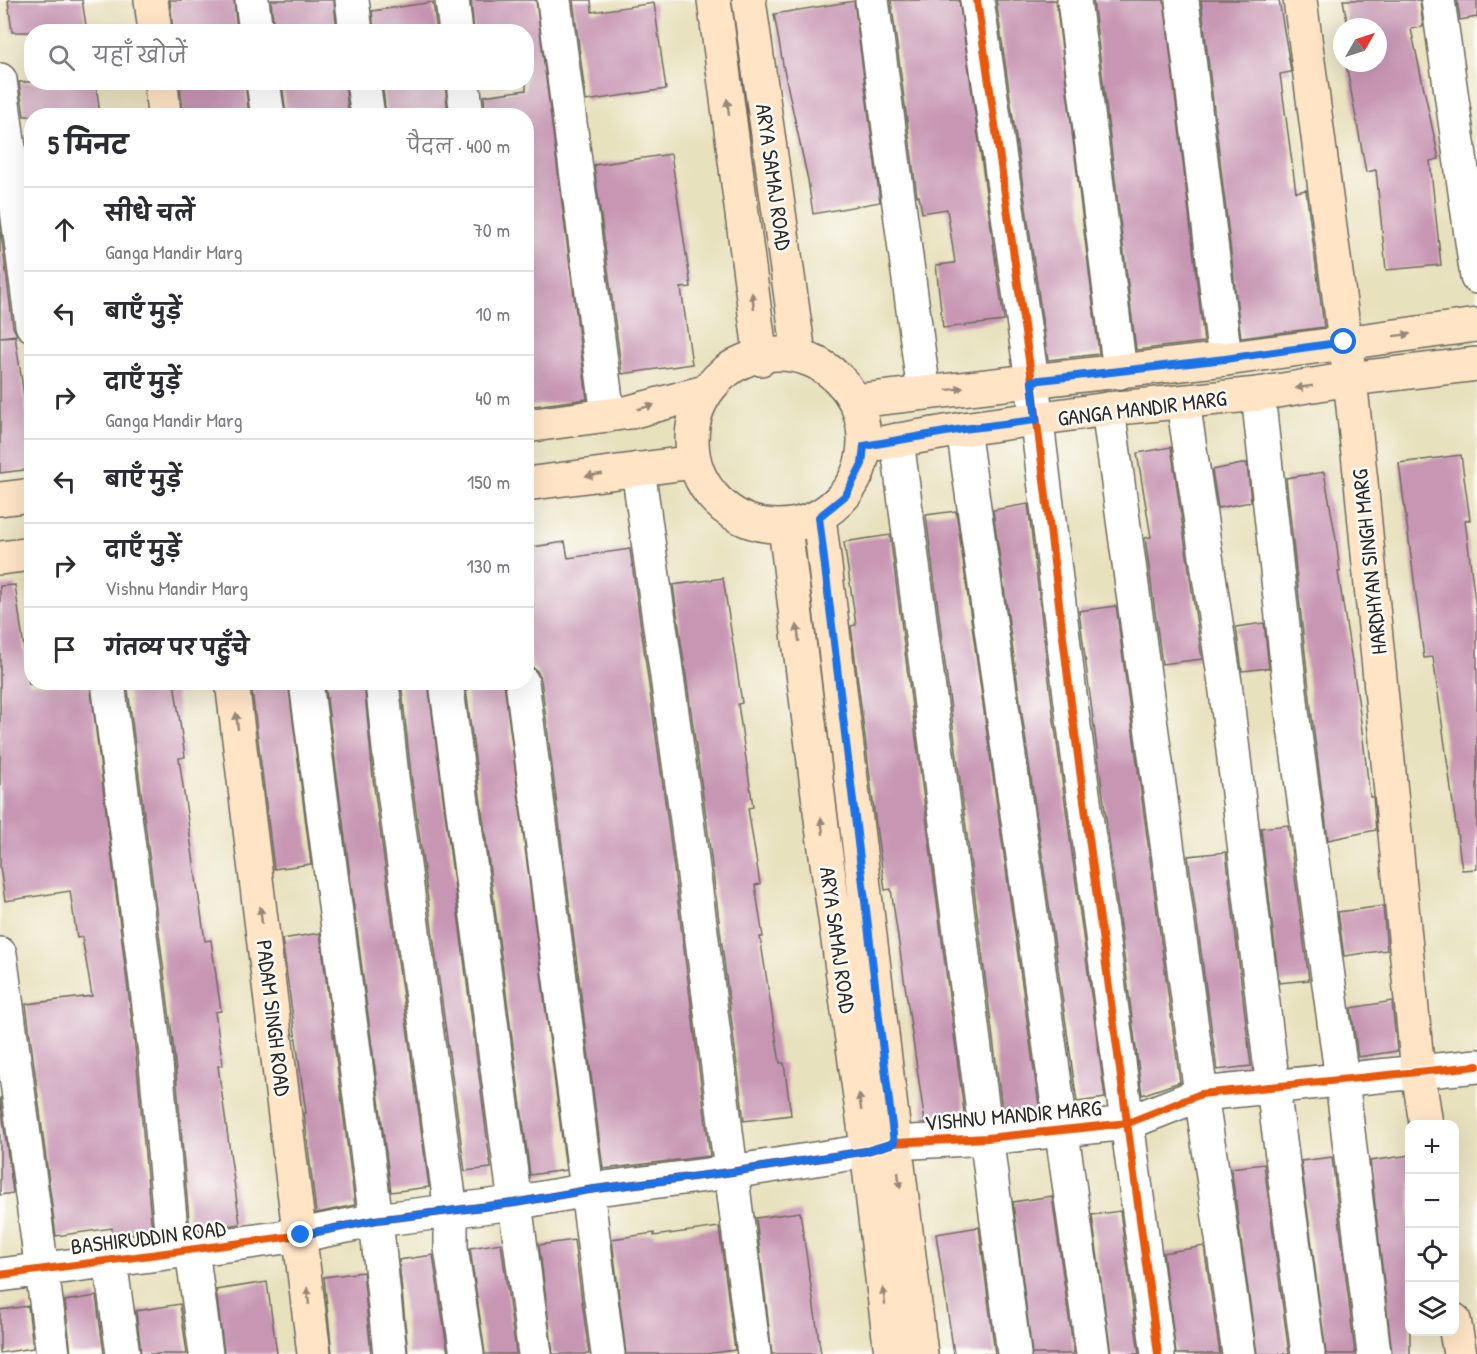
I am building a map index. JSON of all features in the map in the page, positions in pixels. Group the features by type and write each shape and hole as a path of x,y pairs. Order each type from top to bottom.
{"street":[{"path":"151,0 154,24"},
{"path":"252,0 255,24"},
{"path":"352,0 355,24"},
{"path":"452,0 455,24"},
{"path":"554,0 608,415"},
{"path":"714,0 761,359"},
{"name":"ARYA SAMAJ ROAD","path":"749,0 799,354"},
{"path":"872,0 924,393"},
{"path":"977,0 1032,381 1072,711 1158,1354"},
{"path":"1074,0 1120,372"},
{"path":"1182,0 1225,359"},
{"name":"HARDHYAN SINGH MARG","path":"1300,0 1350,379 1418,1072 1425,1120"},
{"path":"1438,0 1477,277"},
{"path":"0,80 24,264"},
{"path":"162,90 163,108"},
{"path":"264,90 267,108"},
{"path":"364,90 367,108"},
{"path":"464,90 466,108"},
{"name":"GANGA MANDIR MARG","path":"855,401 1120,372 1477,325"},
{"path":"799,354 831,369 854,396 865,429 862,464 846,495 819,517 785,527 755,524 728,511 707,489 694,462 692,426 705,392 730,366 761,359 799,354"},
{"name":"GANGA MANDIR MARG","path":"864,446 963,429 1108,409 1258,394 1350,379 1477,364"},
{"path":"534,425 630,412 705,392"},
{"path":"1258,394 1293,719 1342,1080 1374,1354"},
{"path":"1183,402 1225,683 1273,1088 1308,1354"},
{"path":"1108,409 1201,1094 1239,1354"},
{"path":"963,429 1093,1354"},
{"path":"897,440 1014,1354"},
{"path":"534,483 694,462"},
{"path":"638,470 685,809 754,1354"},
{"path":"0,500 24,496"},
{"path":"819,517 881,1147 921,1354"},
{"name":"ARYA SAMAJ ROAD","path":"785,527 823,838 881,1147 891,1354"},
{"path":"0,558 24,555"},
{"path":"109,690 155,1053 183,1251 206,1354"},
{"name":"PADAM SINGH ROAD","path":"233,690 314,1354"},
{"path":"307,690 376,1220 390,1354"},
{"path":"383,690 392,777 451,1211 450,1248 467,1354"},
{"path":"447,690 535,1354"},
{"path":"523,690 608,1354"},
{"path":"0,954 53,1354"},
{"name":"VISHNU MANDIR MARG","path":"301,1235 376,1220 731,1172 881,1147 1128,1123 1201,1094 1477,1066"},
{"name":"BASHIRUDDIN ROAD","path":"0,1275 301,1235"},
{"path":"110,1260 123,1354"},
{"path":"1457,1336 1460,1354"}],"building":[{"path":"8,0 82,0 86,24 24,24 24,32 12,32"},
{"path":"170,0 234,0 236,24 172,24"},
{"path":"271,0 334,0 336,24 273,24"},
{"path":"471,0 536,0 587,399 534,406 534,108 485,108 484,96 534,90 534,24 473,24"},
{"path":"573,0 591,0 592,12 654,3 666,89 586,101"},
{"path":"891,0 959,0 1004,321 943,328 936,265 955,263 947,209 922,213 919,196 917,196"},
{"path":"996,0 1056,0 1099,354 1048,360"},
{"path":"1093,0 1164,0 1204,342 1136,350"},
{"path":"1201,0 1279,0 1291,72 1280,74 1296,192 1306,190 1324,327 1241,338"},
{"path":"1343,0 1420,0 1423,27 1411,29 1439,159 1430,161 1441,265 1386,270 1376,170 1366,172 1347,72 1387,72 1387,18 1346,18"},
{"path":"1457,0 1477,0 1477,17 1460,20"},
{"path":"854,1 880,202 813,214 774,14"},
{"path":"433,2 436,24 373,24 372,11"},
{"path":"19,82 24,82 24,90 97,90 99,108 24,108 24,116"},
{"path":"181,90 246,90 248,108 182,108"},
{"path":"283,90 346,90 348,108 285,108"},
{"path":"383,90 446,90 447,108 385,108"},
{"path":"671,154 691,287 681,288 692,364 622,374 594,165"},
{"path":"0,225 13,327 17,335 0,337"},
{"path":"15,336 24,396 24,470 0,473 0,337"},
{"path":"1171,447 1202,659 1162,664 1145,538 1151,537 1137,453"},
{"path":"1461,455 1470,520 1465,520 1477,618 1477,869 1462,870 1433,657 1424,658 1399,463"},
{"path":"1247,463 1251,502 1218,508 1212,470"},
{"path":"1324,472 1336,539 1340,572 1338,572 1359,706 1370,797 1373,797 1376,830 1328,840 1286,478"},
{"path":"1028,504 1053,713 1105,1098 1077,1102 993,510"},
{"path":"956,511 1040,1113 1003,1117 926,515"},
{"path":"890,535 965,1120 925,1123 891,889 885,890 876,826 851,626 856,625 844,542"},
{"path":"565,542 568,558 630,549 668,822 710,1156 603,1169 541,680 534,669 534,547"},
{"path":"723,578 742,703 738,704 753,807 748,808 760,884 755,885 763,937 760,937 780,1063 784,1063 791,1115 744,1121 706,817 673,585"},
{"path":"15,585 24,649 24,690 91,690 136,1055 152,1231 113,1237 112,1228 56,1236 26,1004 92,996 82,937 77,938 70,891 5,901 0,867 0,586"},
{"path":"1116,606 1180,1082 1142,1095 1079,611"},
{"path":"1264,623 1269,668 1242,671 1236,627"},
{"path":"128,690 175,690 185,757 179,758 205,941 211,940 221,1011 215,1012 223,1065 218,1066 240,1224 190,1231 174,1051"},
{"path":"252,690 289,690 311,864 274,869"},
{"path":"326,690 365,690 373,779 429,1187 391,1192"},
{"path":"402,690 429,690 491,1168 465,1171 411,775"},
{"path":"466,690 505,690 566,1170 530,1175"},
{"path":"1288,825 1309,980 1279,983 1261,828"},
{"path":"1226,852 1251,1066 1217,1070 1188,856"},
{"path":"1383,906 1387,950 1344,956 1338,912"},
{"path":"320,933 355,1205 316,1213 304,1113 306,1113 282,939"},
{"path":"1392,1001 1397,1051 1358,1057 1351,1008"},
{"path":"0,1097 13,1193 0,1195"},
{"path":"1405,1156 1405,1336 1410,1336 1410,1354 1392,1354 1370,1161"},
{"path":"1332,1157 1355,1354 1326,1354 1301,1161"},
{"path":"1264,1164 1289,1354 1257,1354 1231,1168"},
{"path":"1052,1196 1074,1354 1032,1354 1013,1202"},
{"path":"1120,1211 1139,1354 1111,1354 1092,1215"},
{"path":"800,1212 821,1354 772,1354 756,1218"},
{"path":"719,1227 735,1350 706,1354 626,1354 612,1239"},
{"path":"979,1227 995,1354 954,1354 936,1234"},
{"path":"574,1240 589,1354 553,1354 539,1245"},
{"path":"501,1243 516,1354 485,1354 470,1248"},
{"path":"1204,1246 1220,1354 1176,1354 1163,1253"},
{"path":"433,1255 448,1354 408,1354 399,1260"},
{"path":"363,1272 371,1354 332,1354 324,1277"},
{"path":"267,1282 277,1354 224,1354 216,1290"},
{"path":"96,1296 104,1354 71,1354 65,1301"},
{"path":"180,1304 187,1354 141,1354 136,1311"},
{"path":"28,1306 33,1348 0,1353 0,1310"}],"cycle path":[{"path":"977,0 1032,381 1072,711 1158,1354"},
{"path":"0,1275 301,1235 376,1220 731,1172 867,1151 894,1143 987,1138 1128,1123 1201,1094 1477,1066"}],"route":[{"path":"301,1235 376,1220 514,1203 588,1190 731,1172 867,1151 894,1143 819,517 846,495 862,464 864,446 963,429 1036,420 1032,381 1225,359 1344,342"}]}
